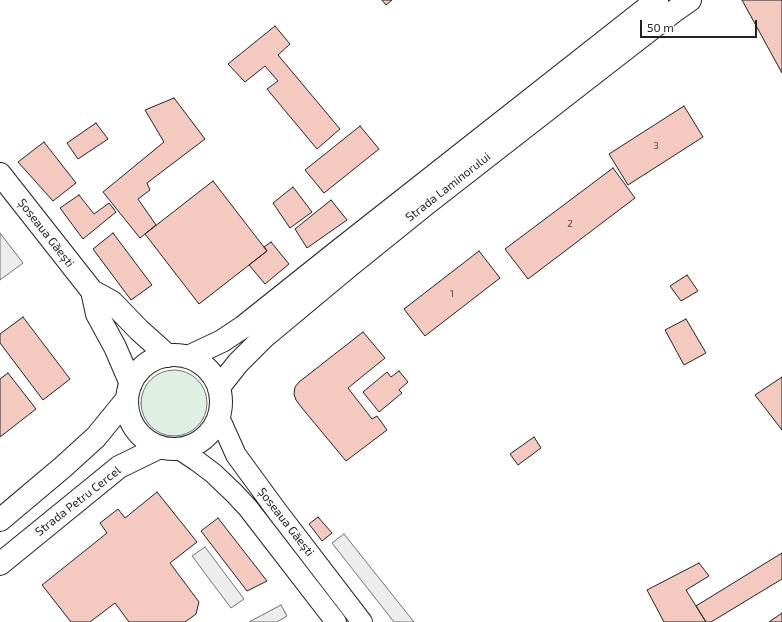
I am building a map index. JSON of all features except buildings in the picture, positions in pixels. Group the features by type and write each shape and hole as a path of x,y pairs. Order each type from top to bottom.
{"main road":[{"name":"Strada Laminorului","path":"219,387 238,362 343,259 657,0"},
{"name":"Strada Laminorului","path":"178,356 208,348 232,335 256,317 432,200 690,0"},
{"name":"Șoseaua Găești","path":"0,174 92,291"},
{"path":"92,291 112,302 139,330 178,356 199,362 208,370 219,387 221,402 219,417 208,435 202,440 191,446 169,448 149,442 137,431 129,416 127,408 129,392 115,347 97,314 92,291"},
{"path":"0,520 96,437 129,392 137,373 156,359 178,356"},
{"name":"Șoseaua Găești","path":"219,417 229,441 240,461 361,621"},
{"name":"Șoseaua Găești","path":"169,448 197,461 213,473 234,493 248,508 336,622"},
{"name":"Strada Petru Cercel","path":"0,564 119,467 169,448"}],"green space":[{"path":"174,370 187,373 197,380 204,390 207,403 204,416 197,426 187,433 174,436 161,433 151,426 144,416 141,403 144,390 151,380 161,373"}],"shaded area":[{"path":"0,233 23,263 0,280"},
{"path":"344,534 414,622 394,622 332,543"},
{"path":"205,547 244,599 231,608 192,556"},
{"path":"281,605 287,616 277,622 249,622"}]}
